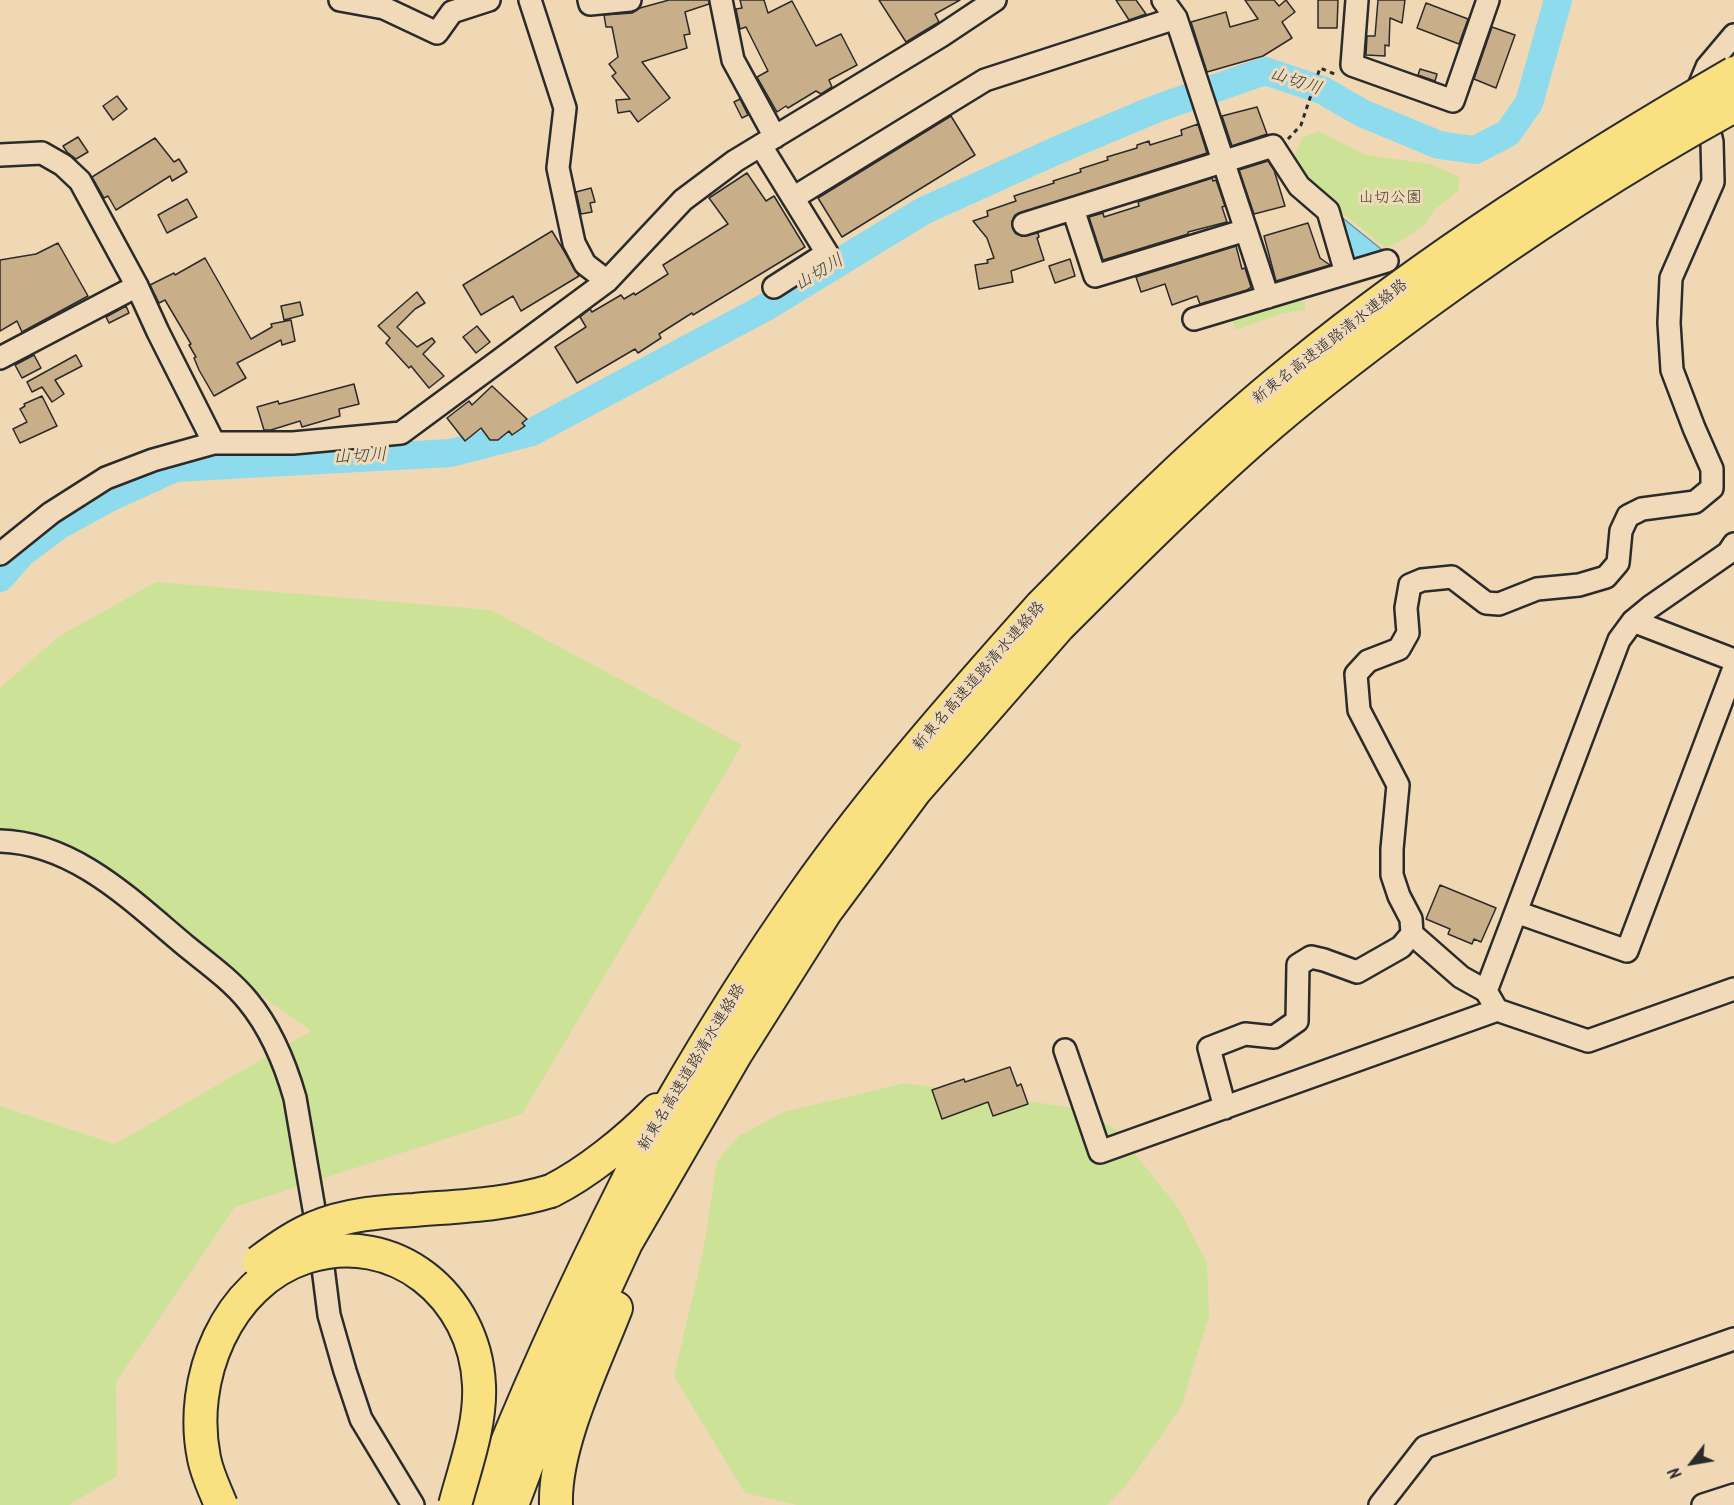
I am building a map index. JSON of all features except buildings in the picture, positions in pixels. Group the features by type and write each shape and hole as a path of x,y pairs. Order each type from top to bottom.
{"highway":[{"name":"新東名高速道路清水連絡路","path":"482,1505 525,1397 623,1242 735,1054 826,911 915,791 1132,512 1240,415 1347,328 1484,228 1628,135 1734,73"},
{"name":"新東名高速道路清水連絡路","path":"512,1505 547,1414 623,1242 630,1175 714,1028 764,953 848,835 965,690 1050,616 1152,534 1256,437 1362,350 1490,256 1564,208 1734,106"},
{"path":"205,1505 197,1486 186,1434 191,1373 201,1341 213,1317 229,1292 253,1267 280,1246 315,1228 347,1217 520,1200 551,1191 591,1168 650,1118 680,1087"},
{"path":"556,1505 555,1487 568,1432 623,1242"},
{"path":"221,1505 204,1458 201,1432 201,1402 216,1342 246,1296 265,1280 283,1267 307,1257 339,1252 364,1253 392,1260 414,1270 437,1287 455,1308 468,1332 475,1355 479,1386 478,1416 455,1505"}],"street":[{"path":"340,0 384,9 437,33 452,12 489,0"},
{"path":"530,0 565,108 558,168 574,243 585,264 607,281"},
{"path":"589,0 590,4 630,0"},
{"path":"721,0 733,60 793,198 827,253 774,287"},
{"path":"0,554 51,513 106,478 153,460 214,443 293,443 401,433 607,281 683,200 735,161 941,36 995,0"},
{"path":"1163,0 1176,18 1268,297"},
{"path":"1357,0 1352,65 1453,100 1488,0"},
{"path":"793,198 985,80 1176,18"},
{"path":"1225,1108 1209,1048 1245,1034 1274,1037 1297,1021 1298,965 1311,957 1357,972 1401,947 1412,934 1411,919 1399,896 1392,875 1398,785 1359,710 1356,674 1368,661 1399,649 1408,633 1406,608 1410,585 1422,580 1452,577 1486,603 1499,604 1537,589 1579,585 1606,577 1618,562 1621,531 1628,516 1642,510 1695,502 1712,488 1712,469 1672,370 1669,323 1671,278 1713,182 1712,142 1699,86 1707,67 1734,35"},
{"path":"1024,224 1273,146 1299,186 1328,212 1346,273"},
{"path":"0,155 42,153 63,165 80,182 137,286 214,443"},
{"path":"1073,209 1095,276 1246,231"},
{"path":"1194,320 1387,261"},
{"path":"0,358 137,286"},
{"path":"1486,991 1619,640 1633,621 1732,551"},
{"path":"1633,621 1734,660"},
{"path":"1516,912 1627,951 1734,668"},
{"path":"0,841 36,846 65,856 96,874 230,982 247,999 265,1025 289,1076 295,1098 320,1244 329,1315 345,1371 361,1419 413,1505"},
{"path":"1412,934 1461,977 1486,991 1497,1010"},
{"path":"1065,1050 1100,1152 1497,1010 1588,1041 1734,989"},
{"path":"1380,1505 1425,1448 1734,1339"},
{"path":"1703,1505 1734,1495"}],"path":[{"path":"1301,125 1318,72"}],"green space":[{"name":"山切公園","path":"1319,131 1366,155 1430,164 1460,177 1458,191 1435,209 1424,225 1406,238 1386,248 1310,188 1292,162 1302,138"},
{"path":"1305,301 1305,310 1280,314 1236,330 1230,314 1258,306"},
{"path":"156,582 491,610 742,745 522,1114 235,1207 116,1382 117,1476 69,1505 0,1505 0,1106 115,1144 311,1031 72,860 0,839 0,688 58,637"},
{"path":"905,1083 1088,1110 1116,1130 1179,1209 1207,1263 1209,1316 1181,1407 1128,1483 1107,1505 797,1505 745,1493 674,1376 703,1253 717,1161 739,1136 784,1112"}],"water":[{"path":"1334,211 1386,253 1357,262 1348,258"}],"waterway":[{"name":"山切川","path":"0,578 22,553 58,526 109,498 175,468 451,453 532,432 766,307 923,211 1158,108 1265,71 1322,90 1362,113 1439,145 1475,150 1508,133 1529,103 1558,0"}]}
